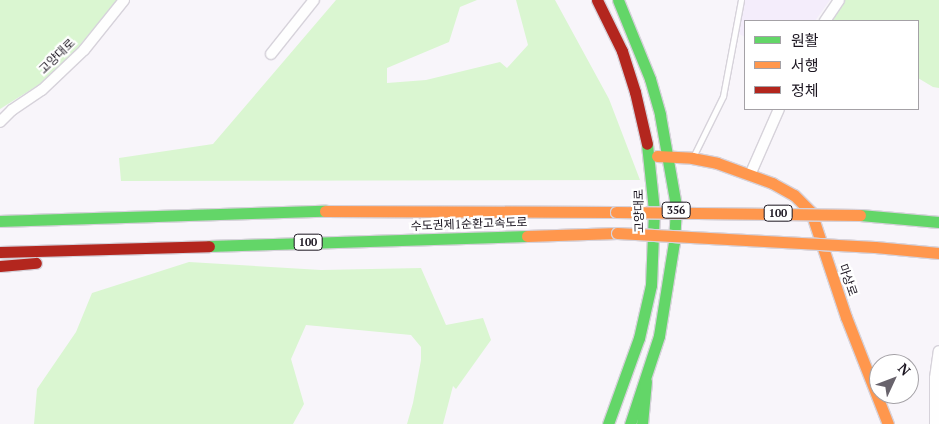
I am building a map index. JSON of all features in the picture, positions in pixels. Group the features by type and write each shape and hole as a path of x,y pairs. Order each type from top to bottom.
{"main road":[{"name":"고양대로","path":"597,0 622,51 635,92 650,156 654,210 652,285 639,338 608,424"},
{"name":"356","path":"618,0 650,79 660,115 676,206 674,242 659,336 646,381 630,424"},
{"name":"마상로","path":"650,156 692,158 718,162 772,183 794,195 811,212 846,317 888,424"},
{"name":"수도권제1순환고속도로","path":"0,221 261,212 616,212 871,215 939,222"},
{"name":"수도권제1순환고속도로","path":"0,252 194,244 617,233 875,246 939,253"},
{"path":"0,266 109,259 194,244"},
{"path":"642,424 646,381"}],"street":[{"name":"고양대로","path":"0,122 12,110 42,90 84,50 124,0"},
{"path":"271,54 314,0"},
{"path":"826,20 839,0"},
{"path":"750,175 779,110"},
{"path":"935,424 935,378 939,351"}],"lane":[{"path":"692,158 723,96 741,0"}],"shaded area":[{"path":"738,0 830,0 816,20 744,20 744,36 735,32 739,6"}],"green space":[{"path":"0,0 117,0 56,74 0,109"},
{"path":"336,0 477,0 460,7 449,42 387,68 387,83 426,80 500,62 507,68 528,45 516,0 555,0 609,99 640,180 121,181 119,158 213,144"},
{"path":"845,0 939,0 939,88 933,87 919,79 919,20 831,20"},
{"path":"189,262 321,270 421,268 446,325 483,318 491,340 456,389 453,386 443,424 407,424 421,360 421,347 411,335 306,325 291,359 304,404 293,424 34,424 37,389 76,332 92,293"}],"traffic: fast":[{"path":"618,0 650,79 660,115 676,206 674,242 659,336 630,424"},
{"path":"608,424 639,338 651,285 654,210 647,144"},
{"path":"0,221 325,211"},
{"path":"860,215 939,222"},
{"path":"209,246 527,236"},
{"path":"642,424 646,381"}],"traffic: slow":[{"path":"657,156 692,158 717,163 772,183 794,195 811,212 846,317 888,424"},
{"path":"325,211 616,212"},
{"path":"616,212 860,215"},
{"path":"527,236 617,233"},
{"path":"617,233 875,247 939,253"}],"traffic: jam":[{"path":"597,0 622,51 635,92 647,144"},
{"path":"0,252 209,246"},
{"path":"0,266 36,263"}]}
